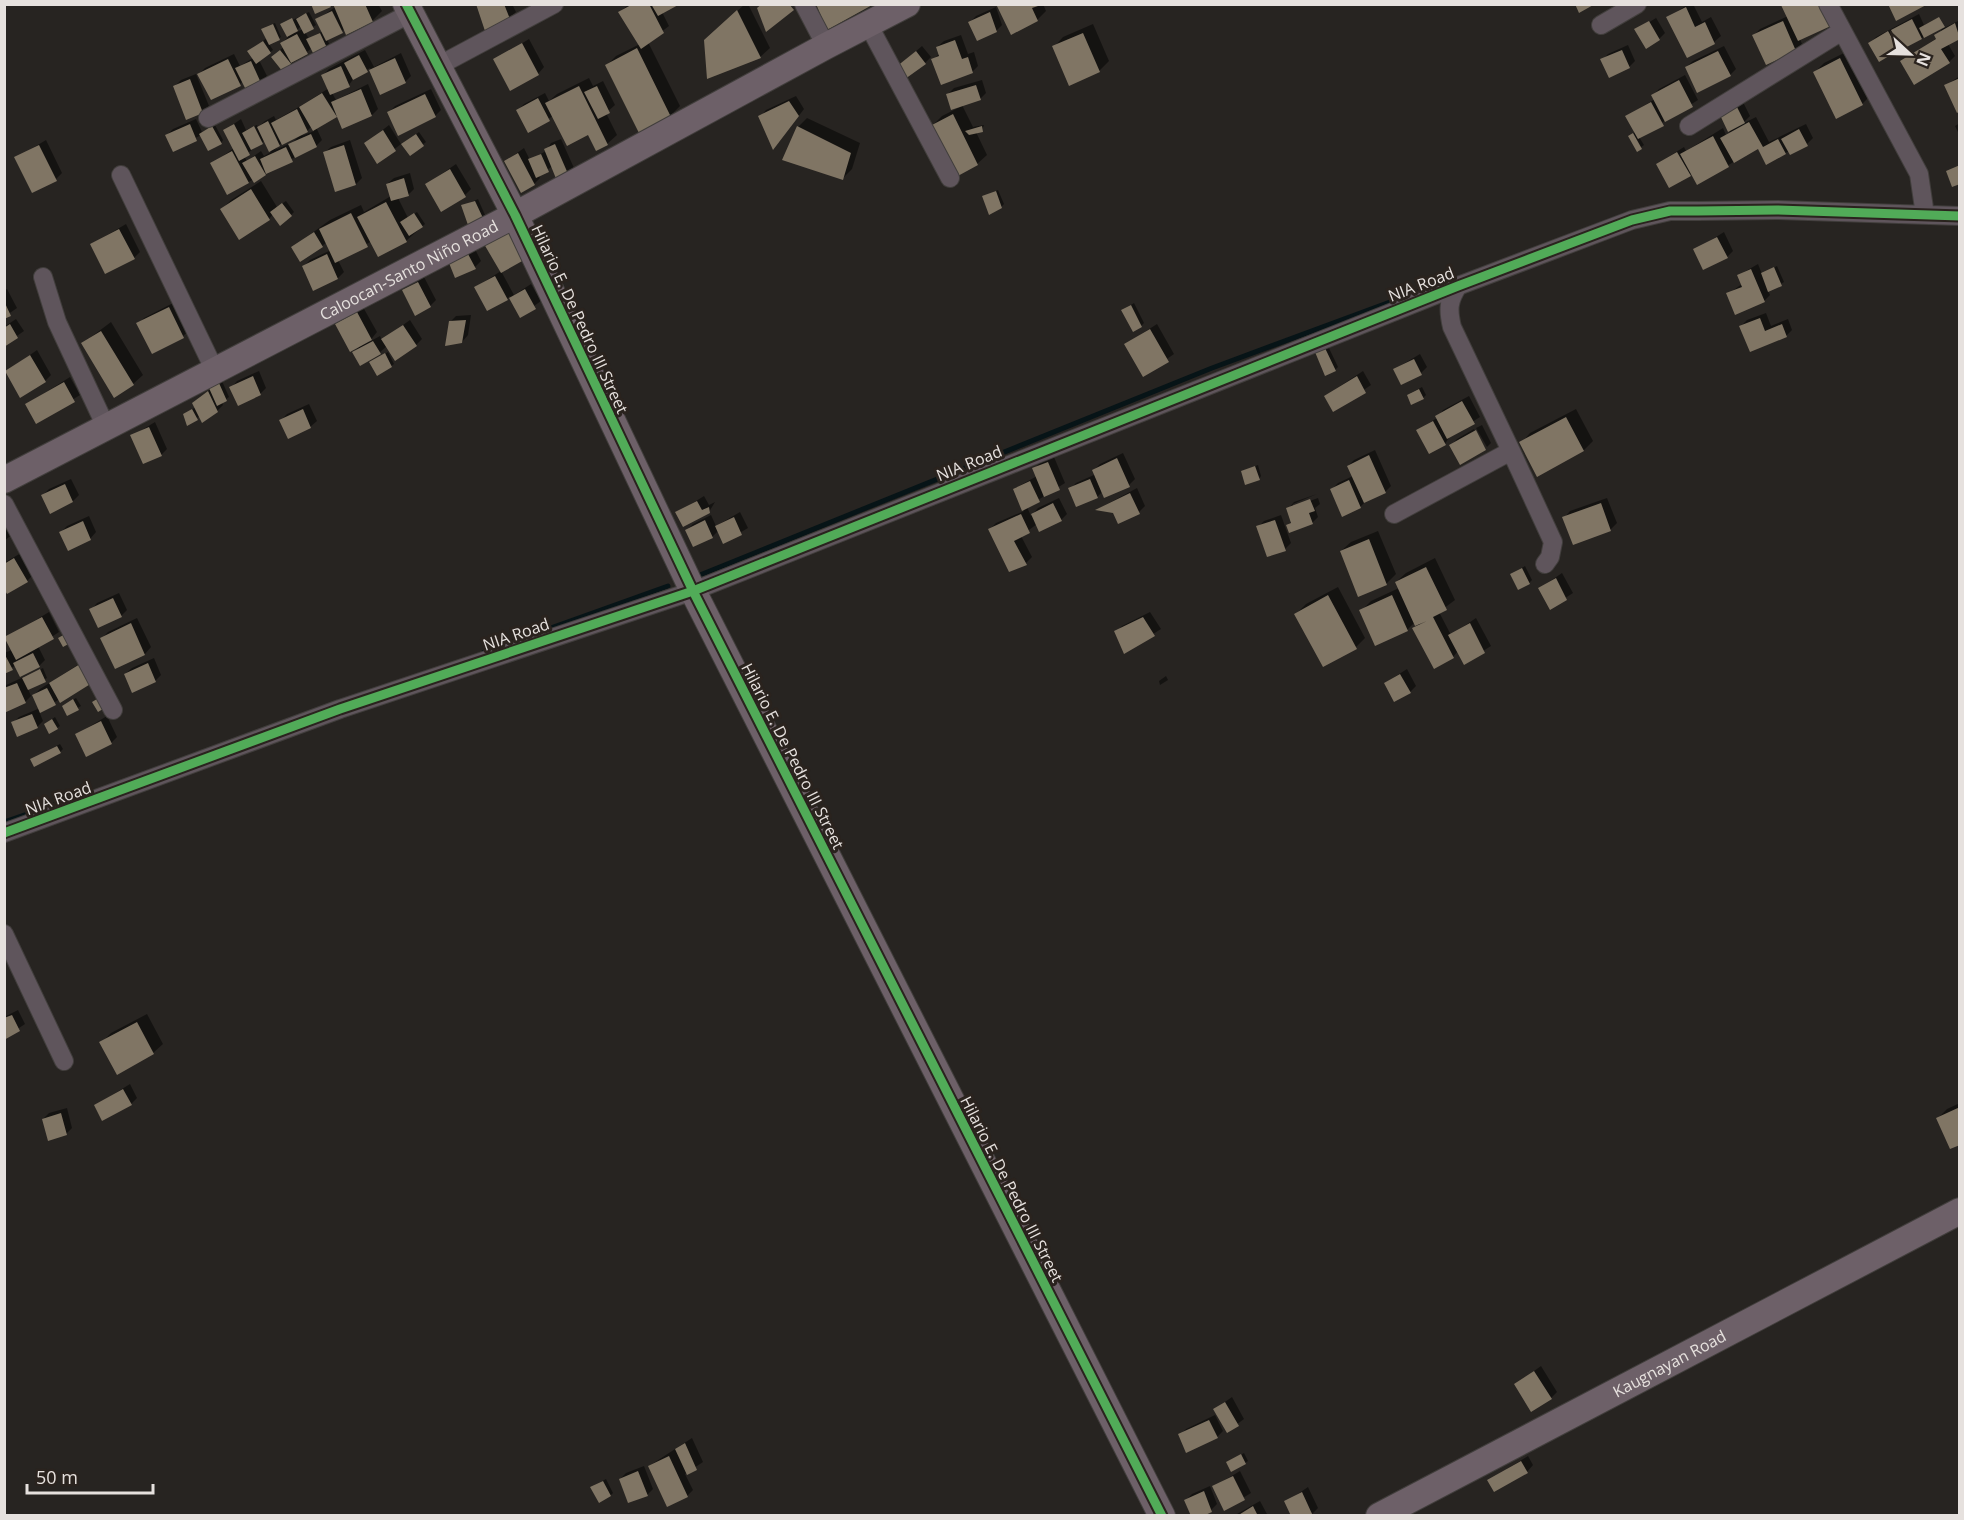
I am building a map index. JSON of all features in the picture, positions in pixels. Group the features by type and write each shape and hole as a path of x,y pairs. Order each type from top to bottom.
{"street":[{"path":"438,66 554,4"},
{"path":"804,4 826,46"},
{"name":"Caloocan-Santo Niño Road","path":"4,480 514,215 907,4"},
{"path":"1601,25 1637,4"},
{"path":"1828,4 1919,174 1924,206"},
{"path":"208,118 409,9"},
{"name":"Hilario E. De Pedro III Street","path":"409,9 514,215 693,591 1162,1515"},
{"path":"868,24 950,178"},
{"path":"1689,126 1842,31"},
{"path":"121,175 214,371"},
{"name":"NIA Road","path":"4,833 340,709 693,591 1458,286 1632,220 1670,212 1924,206 1959,216"},
{"path":"43,278 57,322 106,427"},
{"path":"1458,286 1450,298 1448,310 1452,327 1553,542 1550,557 1545,564"},
{"path":"1394,514 1511,451"},
{"path":"4,504 113,710"},
{"path":"4,934 64,1061"},
{"name":"Kaugnayan Road","path":"1379,1515 1959,1211"}],"building":[{"path":"311,4 329,4 331,7 315,14"},
{"path":"333,4 365,4 373,22 346,35"},
{"path":"476,4 504,4 510,19 485,31"},
{"path":"633,4 649,4 664,33 641,49 618,12"},
{"path":"651,4 680,4 658,16"},
{"path":"762,4 789,4 794,10 766,32 757,8"},
{"path":"816,4 874,4 827,30"},
{"path":"996,4 1041,5 1032,8 1038,21 1011,35"},
{"path":"1575,4 1595,4 1579,13"},
{"path":"1888,4 1928,4 1896,21"},
{"path":"1781,5 1824,5 1833,25 1798,41"},
{"path":"1686,7 1695,27 1705,22 1715,44 1687,58 1666,17"},
{"path":"737,10 761,58 707,79 704,40"},
{"path":"332,11 343,33 326,41 315,19"},
{"path":"990,12 997,32 977,41 968,22"},
{"path":"306,13 314,29 304,34 296,19"},
{"path":"1939,17 1945,27 1924,38 1919,28"},
{"path":"292,18 298,31 287,37 280,24"},
{"path":"1912,19 1922,39 1901,50 1891,30"},
{"path":"1649,21 1660,40 1646,49 1634,29"},
{"path":"1783,21 1796,51 1766,65 1752,35"},
{"path":"1955,23 1960,39 1941,49 1950,63 1914,85 1900,61 1936,39 1934,35"},
{"path":"273,24 280,40 269,45 261,29"},
{"path":"1888,31 1899,50 1879,62 1868,43"},
{"path":"320,33 328,50 315,57 306,39"},
{"path":"1083,33 1100,72 1069,86 1052,46"},
{"path":"297,34 308,54 291,63 280,43"},
{"path":"955,40 962,59 968,57 973,73 941,85 931,59 939,56 936,47"},
{"path":"263,41 271,53 256,64 247,51"},
{"path":"522,43 539,75 510,91 493,59"},
{"path":"637,48 671,117 639,133 605,65"},
{"path":"280,50 292,65 283,72 271,57"},
{"path":"1622,50 1630,68 1609,78 1600,59"},
{"path":"916,51 926,64 905,79 896,67"},
{"path":"1718,51 1731,76 1697,93 1685,67"},
{"path":"359,55 368,72 353,80 344,63"},
{"path":"395,58 406,83 380,95 369,70"},
{"path":"1840,58 1863,105 1836,119 1813,72"},
{"path":"228,59 241,86 211,100 197,74"},
{"path":"251,61 261,83 246,90 235,68"},
{"path":"341,66 350,87 330,95 321,75"},
{"path":"1960,78 1960,111 1957,113 1944,85"},
{"path":"190,79 203,113 186,120 173,86"},
{"path":"1679,80 1693,107 1665,122 1651,95"},
{"path":"976,85 981,100 951,110 946,94"},
{"path":"579,86 608,145 596,151 588,135 567,146 545,103"},
{"path":"597,86 610,113 598,119 584,92"},
{"path":"361,89 372,116 342,129 331,102"},
{"path":"322,93 337,117 313,131 299,107"},
{"path":"425,94 436,117 398,136 387,112"},
{"path":"538,98 550,121 528,133 516,110"},
{"path":"789,101 799,116 773,150 758,116"},
{"path":"1651,102 1664,126 1638,139 1625,116"},
{"path":"1737,107 1745,123 1728,132 1720,115"},
{"path":"297,109 308,132 282,145 271,123"},
{"path":"953,114 978,165 956,177 930,126"},
{"path":"268,121 280,146 269,152 257,127"},
{"path":"1749,122 1763,147 1778,139 1786,154 1766,165 1758,149 1734,163 1720,138"},
{"path":"190,124 197,141 173,152 165,135"},
{"path":"234,124 250,155 239,161 223,130"},
{"path":"212,126 222,144 208,151 199,134"},
{"path":"254,126 263,144 251,150 242,133"},
{"path":"797,126 851,153 843,180 782,160"},
{"path":"982,126 983,132 969,135 965,131"},
{"path":"1799,129 1808,146 1790,155 1781,139"},
{"path":"383,130 396,151 377,164 364,143"},
{"path":"1633,133 1642,149 1637,152 1628,136"},
{"path":"311,134 317,147 295,158 288,144"},
{"path":"416,134 424,146 410,156 401,144"},
{"path":"1713,136 1729,167 1697,185 1680,154"},
{"path":"555,144 569,176 557,181 544,149"},
{"path":"39,145 57,181 32,193 14,157"},
{"path":"344,145 356,185 335,192 323,152"},
{"path":"286,147 293,162 266,174 260,159"},
{"path":"232,151 249,183 227,195 210,163"},
{"path":"1677,152 1691,176 1669,188 1656,164"},
{"path":"518,153 535,185 521,193 504,161"},
{"path":"541,154 549,172 536,178 528,159"},
{"path":"255,156 266,175 254,183 242,163"},
{"path":"1960,165 1960,184 1952,187 1946,171"},
{"path":"450,169 466,197 441,212 425,184"},
{"path":"404,178 409,196 391,201 386,184"},
{"path":"251,189 270,220 239,240 220,209"},
{"path":"996,191 1002,208 989,215 982,196"},
{"path":"475,201 483,218 468,225 461,205"},
{"path":"386,202 407,242 378,257 357,217"},
{"path":"282,203 292,216 280,226 270,212"},
{"path":"351,213 368,247 335,263 319,229"},
{"path":"414,213 423,227 409,236 400,222"},
{"path":"119,229 135,259 105,274 90,244"},
{"path":"508,230 524,260 501,273 484,244"},
{"path":"314,232 323,247 300,262 291,247"},
{"path":"1717,237 1728,258 1703,270 1693,249"},
{"path":"327,254 338,279 313,291 302,266"},
{"path":"468,254 476,269 455,278 449,263"},
{"path":"1774,267 1782,286 1768,292 1761,273"},
{"path":"1751,269 1765,302 1735,315 1726,293 1742,287 1737,275"},
{"path":"495,276 508,300 487,311 474,287"},
{"path":"418,282 431,307 415,316 402,290"},
{"path":"525,289 536,309 520,318 509,298"},
{"path":"4,301 11,316 4,319"},
{"path":"1131,305 1142,327 1133,332 1121,310"},
{"path":"169,307 184,338 152,354 136,323"},
{"path":"357,312 372,340 350,352 335,324"},
{"path":"1760,318 1765,331 1782,324 1787,337 1750,352 1739,326"},
{"path":"466,320 462,343 445,346 449,321"},
{"path":"10,324 18,338 4,347 4,328"},
{"path":"403,325 417,346 395,361 381,339"},
{"path":"1150,329 1169,362 1143,377 1124,344"},
{"path":"101,331 134,385 114,398 81,343"},
{"path":"373,341 381,354 360,366 352,352"},
{"path":"1325,348 1336,371 1325,376 1315,352"},
{"path":"385,353 392,367 377,376 369,362"},
{"path":"30,355 46,382 20,398 5,371"},
{"path":"1414,359 1422,375 1401,385 1393,369"},
{"path":"253,376 261,395 238,406 229,387"},
{"path":"1357,376 1366,393 1333,412 1324,396"},
{"path":"64,382 75,402 36,424 25,404"},
{"path":"219,383 227,401 217,406 209,388"},
{"path":"1419,389 1424,399 1411,405 1407,395"},
{"path":"208,391 218,412 202,423 192,403"},
{"path":"1462,401 1475,424 1447,439 1435,416"},
{"path":"192,409 198,420 187,426 183,414"},
{"path":"303,409 311,428 288,439 279,420"},
{"path":"1566,417 1584,451 1537,477 1519,442"},
{"path":"1433,421 1446,445 1429,454 1416,430"},
{"path":"149,427 162,456 143,464 130,435"},
{"path":"1476,430 1486,450 1460,465 1449,445"},
{"path":"1369,455 1386,493 1364,503 1347,466"},
{"path":"1117,458 1130,487 1104,498 1092,470"},
{"path":"1048,462 1060,490 1044,497 1032,468"},
{"path":"1255,466 1260,480 1245,485 1241,471"},
{"path":"1090,479 1098,498 1076,507 1068,488"},
{"path":"1349,480 1361,508 1342,517 1330,489"},
{"path":"1030,481 1040,502 1022,511 1013,489"},
{"path":"65,484 73,502 50,514 41,495"},
{"path":"1130,493 1140,514 1118,524 1113,513 1095,510"},
{"path":"1310,499 1315,511 1309,513 1313,524 1289,533 1286,525 1291,523 1286,508"},
{"path":"697,501 702,510 709,507 710,513 683,527 675,512"},
{"path":"1053,503 1062,521 1039,532 1031,514"},
{"path":"1601,503 1611,531 1573,545 1562,517"},
{"path":"1021,514 1030,533 1014,541 1027,565 1009,572 988,529"},
{"path":"734,517 742,535 723,544 715,526"},
{"path":"705,520 713,538 693,547 685,530"},
{"path":"1275,520 1286,551 1267,557 1256,526"},
{"path":"83,521 91,540 68,551 59,532"},
{"path":"1369,539 1387,585 1358,597 1340,551"},
{"path":"14,558 28,582 7,594 4,589 4,564"},
{"path":"1426,567 1447,610 1433,617 1454,658 1434,669 1412,628 1427,621 1415,626 1395,582"},
{"path":"1522,568 1530,584 1518,590 1510,574"},
{"path":"1556,578 1567,600 1550,610 1538,588"},
{"path":"1328,595 1357,649 1323,667 1294,614"},
{"path":"1392,595 1408,631 1375,646 1359,610"},
{"path":"113,598 122,617 98,628 89,609"},
{"path":"42,617 54,639 16,660 4,637"},
{"path":"1143,617 1155,636 1124,654 1114,631"},
{"path":"131,623 145,655 115,669 100,638"},
{"path":"1470,623 1485,653 1464,665 1448,635"},
{"path":"67,633 72,642 63,647 58,638"},
{"path":"4,653 13,670 4,674"},
{"path":"33,653 40,667 20,677 13,663"},
{"path":"148,663 156,682 132,693 124,674"},
{"path":"80,664 92,683 60,703 49,683"},
{"path":"40,669 46,682 28,690 22,678"},
{"path":"1400,674 1411,693 1394,702 1384,683"},
{"path":"17,683 26,703 4,713 4,688"},
{"path":"47,688 56,705 40,713 32,695"},
{"path":"102,696 108,706 98,712 92,702"},
{"path":"73,699 79,710 67,716 62,706"},
{"path":"32,714 38,728 17,737 11,722"},
{"path":"52,719 58,729 49,734 44,724"},
{"path":"101,721 112,744 86,757 75,734"},
{"path":"57,746 61,753 34,767 30,759"},
{"path":"12,1015 20,1031 4,1040 4,1018"},
{"path":"137,1022 154,1054 117,1075 99,1042"},
{"path":"123,1089 132,1105 102,1121 94,1105"},
{"path":"1960,1107 1960,1145 1950,1149 1936,1118"},
{"path":"61,1113 67,1135 48,1141 42,1119"},
{"path":"1534,1371 1552,1399 1531,1412 1514,1384"},
{"path":"1225,1402 1239,1426 1227,1433 1213,1409"},
{"path":"1209,1420 1218,1438 1186,1453 1178,1434"},
{"path":"685,1443 697,1470 687,1475 675,1449"},
{"path":"1241,1454 1246,1464 1231,1472 1226,1462"},
{"path":"669,1456 688,1497 667,1507 648,1466"},
{"path":"1521,1461 1528,1473 1494,1492 1487,1480"},
{"path":"638,1471 648,1496 628,1503 619,1479"},
{"path":"1233,1476 1245,1500 1224,1511 1212,1486"},
{"path":"603,1481 611,1496 599,1503 590,1487"},
{"path":"1204,1491 1212,1512 1203,1516 1191,1516 1184,1500"},
{"path":"1302,1492 1313,1516 1291,1516 1284,1501"},
{"path":"1253,1506 1258,1516 1237,1516"}],"waterway":[{"path":"700,575 1212,368 1455,278"},
{"path":"484,652 668,586"},
{"path":"4,822 91,792"}],"cycle path":[{"path":"406,4 515,215 693,591 1162,1516"},
{"path":"4,833 340,709 693,591 1458,286 1632,220 1670,211 1777,210 1960,216"}]}
